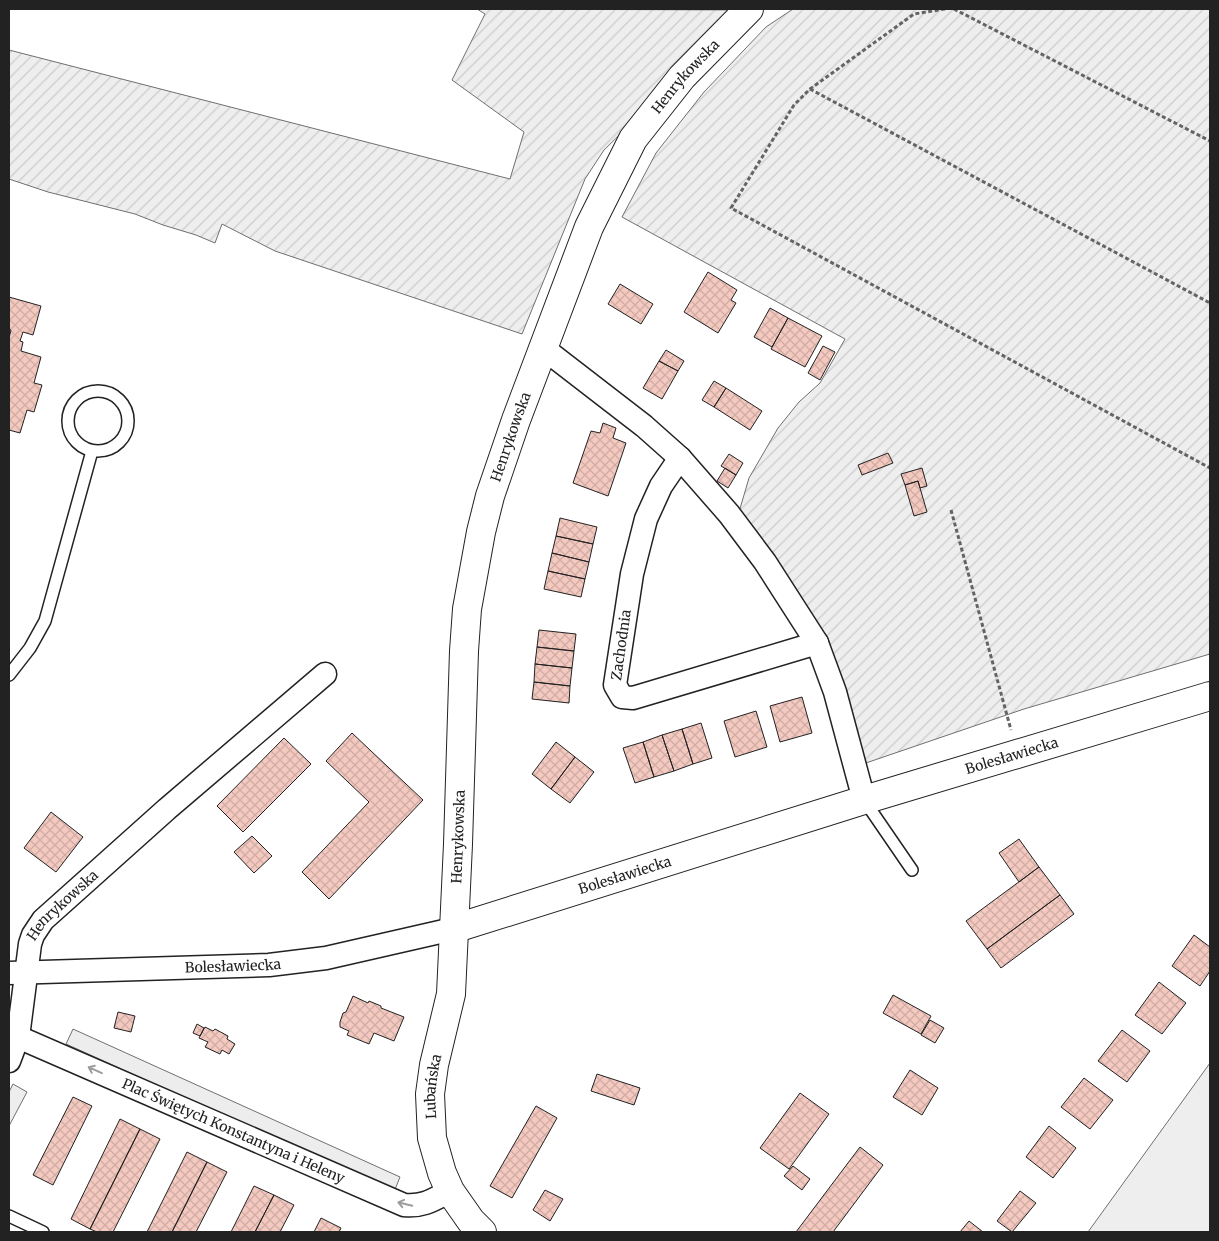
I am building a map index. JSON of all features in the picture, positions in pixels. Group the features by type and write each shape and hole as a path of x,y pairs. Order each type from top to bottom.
{"main road":[{"name":"Henrykowska","path":"454,929 467,609 481,532 490,496 589,226 633,139 682,77 749,9"},
{"name":"Bolesławiecka","path":"454,929 864,800 1210,696"},
{"name":"Lubańska","path":"454,929 451,994 434,1065 430,1094 432,1138 450,1191 471,1222 482,1232"}],"street":[{"path":"543,348 644,426 680,458 729,514 765,562 817,643 834,692 864,800"},
{"name":"Zachodnia","path":"680,458 661,486 646,519 632,574 614,685 622,696 633,698 817,643"},
{"name":"Henrykowska","path":"9,1061 18,1037 17,973 28,952 33,935 44,920 167,809 326,674"},
{"name":"Bolesławiecka","path":"17,973 269,965 326,958 454,929"},
{"name":"Plac Świętych Konstantyna i Heleny","path":"18,1037 404,1205 416,1206 426,1204 450,1191"}],"lane":[{"path":"105,392 115,396 127,412 126,432 121,441 113,448 103,451 92,451 83,447 75,440 70,431 70,413 79,398 87,394 105,392"},
{"path":"9,675 30,648 44,621 92,451"},
{"path":"864,800 912,870"},
{"path":"9,1216 42,1232"}],"path":[{"path":"945,9 914,14 810,89 794,105 731,208 1210,468"},
{"path":"954,9 1210,142"},
{"path":"810,89 1210,303"},
{"path":"951,510 1018,755"}],"shaded area":[{"path":"477,9 748,10 604,150 585,179 522,334 275,251 222,224 215,243 135,214 48,192 9,179 9,50 510,179 524,132 452,80 485,14"},
{"path":"793,9 1210,9 1210,654 1024,709 860,765 829,653 739,512 749,478 778,428 799,402 820,383 845,339 622,217 656,153 704,92 766,27"},
{"path":"73,1029 400,1177 394,1192 66,1044"},
{"path":"1210,1063 1210,1232 1088,1232"},
{"path":"13,1084 27,1092 9,1126 9,1092"}],"building":[{"path":"708,272 737,290 731,300 736,303 718,333 684,312"},
{"path":"620,284 653,304 641,324 608,304"},
{"path":"9,297 41,306 33,335 23,332 20,341 23,342 21,351 41,357 34,383 42,385 34,412 27,410 20,433 9,430 9,338 11,330 9,329"},
{"path":"770,308 788,318 772,347 754,337"},
{"path":"788,318 822,336 805,367 771,349"},
{"path":"823,346 835,352 820,380 808,373"},
{"path":"666,350 684,361 678,371 659,361"},
{"path":"659,361 678,371 662,399 643,388"},
{"path":"714,381 726,388 714,407 702,400"},
{"path":"726,388 762,411 750,430 714,407"},
{"path":"603,423 616,428 613,438 626,443 608,496 573,483 591,431 600,433"},
{"path":"888,453 893,463 862,475 858,465"},
{"path":"729,454 743,463 736,475 721,466"},
{"path":"725,468 736,475 728,488 717,481"},
{"path":"922,468 927,486 920,488 918,481 905,485 901,474"},
{"path":"918,481 927,512 914,516 905,485"},
{"path":"560,518 597,527 593,544 556,536"},
{"path":"556,536 593,544 589,562 552,553"},
{"path":"552,553 589,562 585,579 548,571"},
{"path":"548,571 585,579 581,597 544,589"},
{"path":"539,630 576,634 574,651 537,647"},
{"path":"537,647 574,651 572,668 535,664"},
{"path":"535,664 572,668 570,686 534,682"},
{"path":"534,682 570,686 569,703 532,699"},
{"path":"802,697 812,733 780,742 770,706"},
{"path":"756,711 767,747 735,757 724,721"},
{"path":"701,723 712,758 693,764 682,729"},
{"path":"682,729 693,764 674,771 662,735"},
{"path":"352,733 423,800 329,899 302,872 369,802 326,761"},
{"path":"662,735 674,771 654,777 643,742"},
{"path":"284,738 311,764 243,832 217,806"},
{"path":"556,742 575,757 551,789 532,774"},
{"path":"643,742 654,777 635,783 623,748"},
{"path":"575,757 594,772 570,803 551,789"},
{"path":"51,812 83,837 56,872 24,848"},
{"path":"252,836 272,856 254,873 234,852"},
{"path":"1019,839 1039,867 1019,882 999,853"},
{"path":"1039,867 1060,895 987,949 966,921"},
{"path":"1060,895 1074,914 1001,968 987,949"},
{"path":"1194,935 1210,947 1210,971 1200,986 1172,966"},
{"path":"1159,982 1186,1003 1162,1034 1135,1015"},
{"path":"893,995 931,1016 921,1034 883,1013"},
{"path":"353,996 404,1017 394,1041 374,1033 369,1044 347,1035 349,1031 340,1027 340,1022"},
{"path":"118,1012 135,1016 131,1032 114,1028"},
{"path":"930,1020 944,1028 935,1043 921,1035"},
{"path":"197,1024 204,1028 200,1036 193,1033"},
{"path":"205,1027 213,1031 215,1029 228,1036 227,1039 235,1044 229,1054 222,1050 220,1054 205,1047 208,1042 199,1038"},
{"path":"1122,1030 1150,1051 1127,1082 1098,1061"},
{"path":"910,1070 938,1088 922,1115 893,1097"},
{"path":"597,1074 640,1088 634,1105 591,1091"},
{"path":"1084,1078 1113,1100 1090,1129 1061,1107"},
{"path":"800,1093 829,1114 789,1169 760,1148"},
{"path":"73,1097 92,1106 53,1185 33,1175"},
{"path":"536,1106 557,1118 512,1198 490,1186"},
{"path":"120,1119 140,1129 90,1229 71,1219"},
{"path":"1049,1126 1076,1148 1053,1178 1026,1157"},
{"path":"140,1129 160,1139 113,1232 97,1232 90,1229"},
{"path":"860,1147 883,1165 833,1232 796,1232"},
{"path":"187,1152 207,1162 172,1232 147,1232"},
{"path":"207,1162 227,1172 196,1232 172,1232"},
{"path":"793,1166 810,1179 802,1190 784,1176"},
{"path":"254,1186 274,1195 255,1232 231,1232"},
{"path":"545,1190 563,1199 550,1221 533,1210"},
{"path":"1020,1191 1036,1203 1012,1232 997,1221"},
{"path":"274,1195 294,1205 280,1232 255,1232"},
{"path":"321,1218 341,1228 339,1232 314,1232"},
{"path":"969,1221 983,1232 960,1232"}]}
